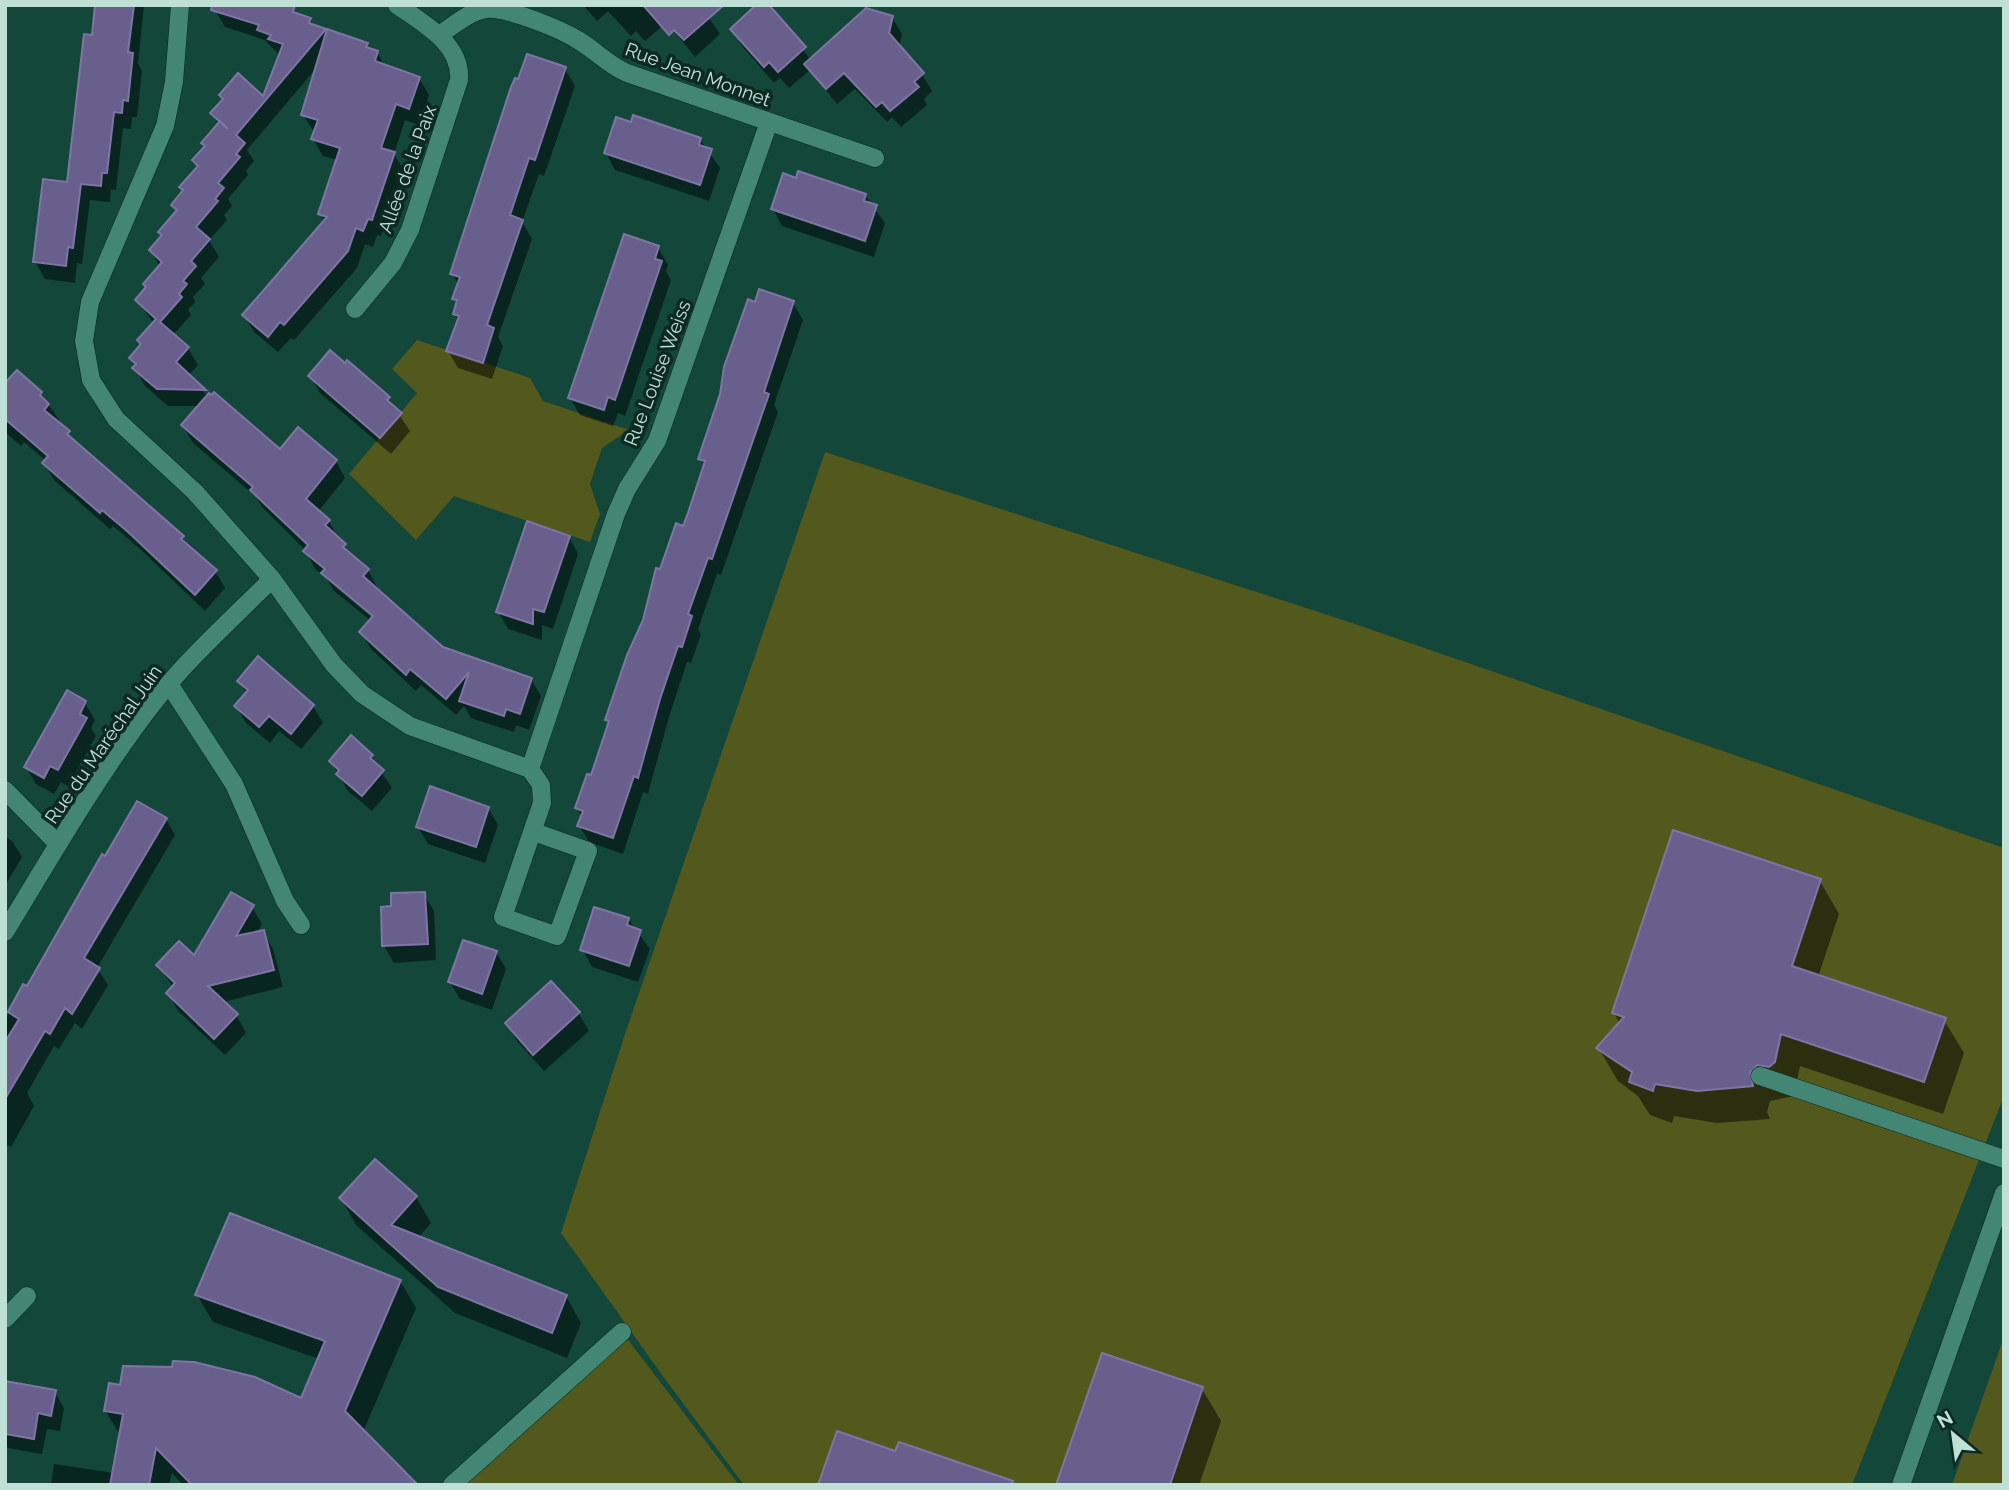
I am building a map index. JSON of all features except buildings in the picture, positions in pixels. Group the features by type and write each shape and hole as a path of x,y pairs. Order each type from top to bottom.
{"street":[{"path":"180,5 177,62 165,126 92,295 85,329 85,354 97,392 116,419 195,492 272,579 339,671 383,710 410,726 530,769 543,794 534,832 503,916 557,936 588,851 534,832"},
{"path":"397,5 439,35"},
{"name":"Rue Jean Monnet","path":"439,35 485,9 504,11 577,39 610,64 627,73 874,158"},
{"name":"Allée de la Paix","path":"355,309 393,263 406,240 457,91 460,72 439,35"},
{"name":"Rue Louise Weiss","path":"530,769 616,514 627,489 657,441 769,122"},
{"name":"Rue du Maréchal Juin","path":"5,932 58,844 130,736 169,684 272,579"},
{"path":"169,684 234,784 285,901 301,926"},
{"name":"Rue du Maréchal Juin","path":"5,790 58,844"},
{"path":"1760,1076 2004,1159"},
{"path":"1901,1485 2004,1193"},
{"path":"5,1319 27,1296"},
{"path":"452,1485 622,1332"}],"green space":[{"path":"417,340 530,378 543,401 629,430 602,448 590,484 600,514 590,542 454,496 416,540 349,474 417,393 392,369"},
{"path":"825,452 1349,622 2004,848 2004,1096 1852,1485 744,1485 561,1233 626,1031"},
{"path":"622,1332 739,1485 452,1485"},
{"path":"2004,1337 2004,1485 1952,1485"}]}
